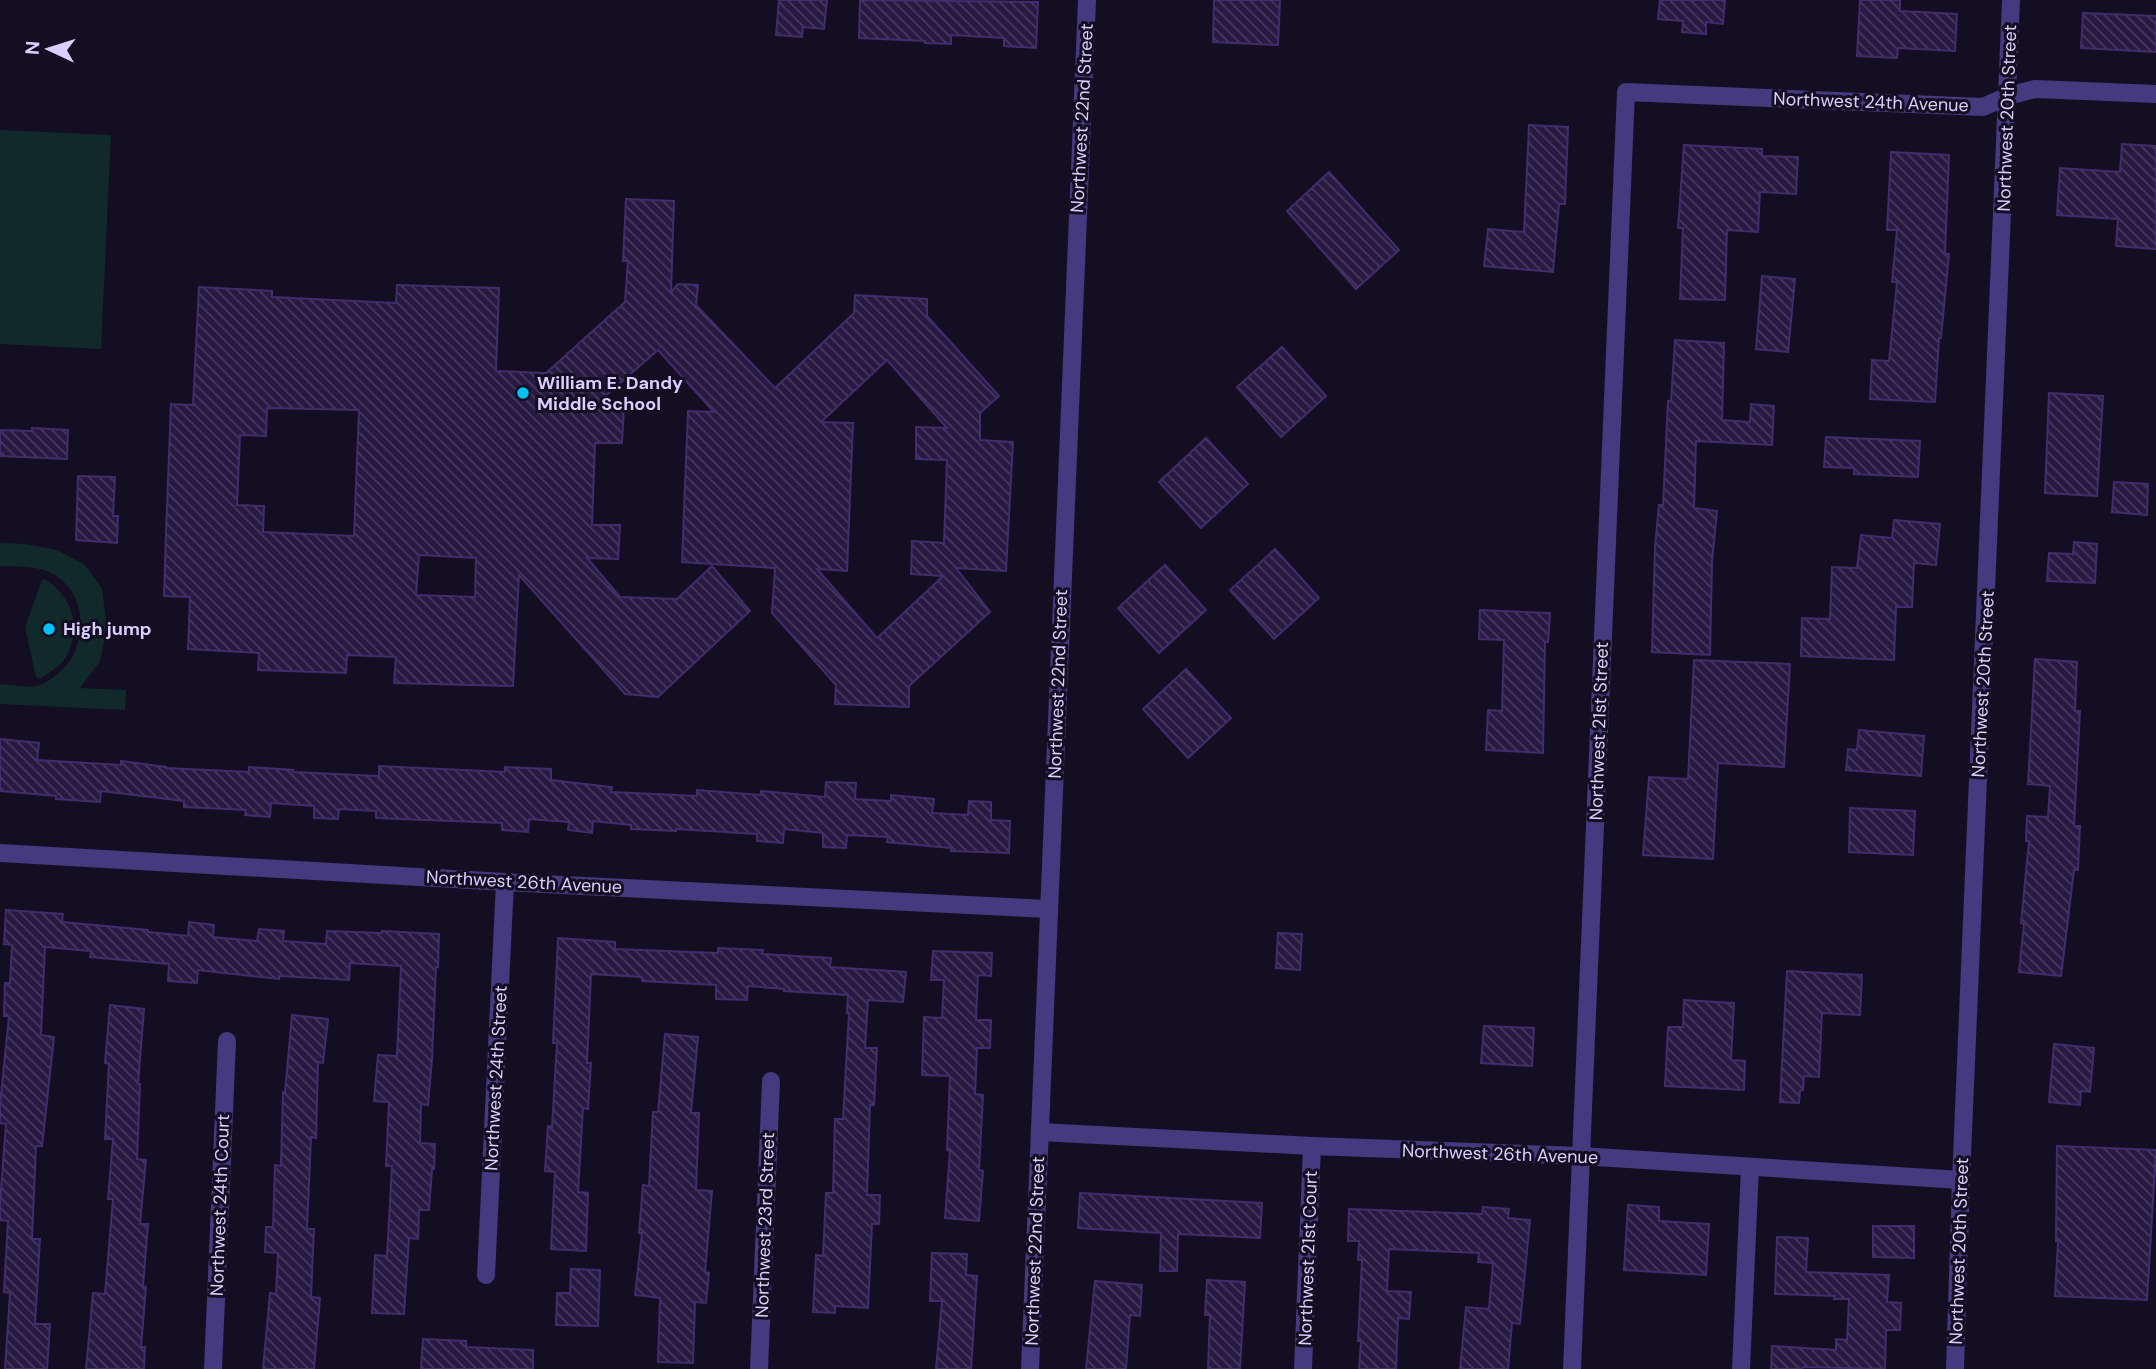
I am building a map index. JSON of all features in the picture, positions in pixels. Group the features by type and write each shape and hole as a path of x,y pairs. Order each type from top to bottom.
{"street":[{"name":"Northwest 22nd Street","path":"1030,1369 1087,0"},
{"name":"Northwest 20th Street","path":"1955,1369 2011,0"},
{"name":"Northwest 24th Avenue","path":"1626,92 1983,107 2008,96 2035,89 2156,94"},
{"name":"Northwest 21st Street","path":"1572,1369 1626,92"},
{"name":"Northwest 26th Avenue","path":"0,853 1048,909"},
{"name":"Northwest 24th Street","path":"486,1275 505,882"},
{"name":"Northwest 24th Court","path":"213,1369 226,1041"},
{"name":"Northwest 23rd Street","path":"759,1369 771,1080"},
{"name":"Northwest 26th Avenue","path":"1040,1132 1580,1156 1961,1180"},
{"name":"Northwest 21st Court","path":"1303,1369 1312,1146"},
{"path":"1741,1369 1750,1167"}],"green space":[{"path":"0,130 111,135 101,349 0,344"},
{"path":"0,543 57,550 85,565 102,589 107,628 100,661 80,688 126,690 125,710 0,704 0,684 38,686 64,668 73,656 81,626 74,596 66,584 53,574 40,569 0,566"},
{"name":"High jump","path":"44,579 61,593 67,603 72,613 74,635 64,660 40,679 36,677 25,627"}],"building":[{"path":"779,0 827,0 824,29 803,27 802,37 776,35"},
{"path":"860,0 1038,2 1036,48 1004,46 1004,38 951,35 951,44 859,38"},
{"path":"1214,0 1280,0 1278,45 1213,42"},
{"path":"1660,0 1725,0 1723,24 1706,22 1706,34 1682,32 1683,21 1658,19"},
{"path":"1860,0 1900,0 1900,11 1957,14 1955,51 1898,48 1897,58 1857,56"},
{"path":"2083,13 2156,16 2156,52 2081,48"},
{"path":"1529,125 1568,127 1565,204 1559,204 1553,272 1484,266 1488,229 1524,232"},
{"path":"2122,144 2156,146 2156,249 2116,246 2118,219 2057,215 2060,168 2120,172"},
{"path":"1684,145 1762,149 1762,156 1798,157 1796,194 1760,192 1758,232 1727,230 1725,300 1680,299 1683,228 1678,228"},
{"path":"1891,152 1949,155 1945,254 1949,254 1935,402 1870,399 1872,360 1889,361 1897,282 1892,282 1897,230 1887,230"},
{"path":"1329,172 1399,250 1356,289 1287,211"},
{"path":"626,199 674,201 671,292 678,284 698,285 696,305 775,388 854,313 855,295 927,299 927,316 999,396 980,413 980,440 1013,442 1006,571 956,568 990,612 909,686 909,707 835,704 836,685 772,613 775,568 682,562 688,411 714,412 658,350 594,406 624,408 622,443 595,443 592,525 620,525 618,559 587,558 620,597 677,599 712,566 750,611 658,697 625,694 519,575 513,686 394,683 396,657 347,655 346,673 258,670 259,653 188,649 190,597 164,596 171,404 193,405 199,287 272,291 272,297 396,303 397,285 499,288 496,371 546,373 625,302 628,261 623,261","holes":["887,360 947,428 916,427 916,459 947,460 944,543 912,541 911,574 943,576 877,638 817,569 847,571 853,423 821,422","267,408 359,410 354,536 263,532 264,506 237,505 240,435 266,436","419,555 476,558 475,597 416,595"]},
{"path":"1762,276 1795,279 1788,352 1756,349"},
{"path":"1675,340 1724,343 1722,420 1750,422 1751,404 1774,406 1772,445 1696,441 1694,508 1717,511 1712,562 1710,655 1652,652 1655,547 1659,505 1663,505 1668,401 1671,401"},
{"path":"1282,347 1326,396 1281,437 1237,387"},
{"path":"2049,393 2103,396 2097,496 2045,493"},
{"path":"32,428 68,430 67,459 0,456 0,430 32,431"},
{"path":"1826,437 1920,441 1918,477 1854,474 1854,468 1824,467"},
{"path":"1206,438 1248,484 1201,528 1159,482"},
{"path":"78,476 115,477 113,516 118,516 117,543 76,540"},
{"path":"2114,482 2148,484 2147,515 2112,512"},
{"path":"1894,520 1940,524 1936,565 1914,563 1912,607 1896,607 1894,660 1801,656 1802,618 1830,619 1832,567 1857,568 1861,535 1892,538"},
{"path":"2074,542 2097,544 2095,583 2047,581 2049,553 2073,554"},
{"path":"1275,549 1319,598 1274,639 1230,590"},
{"path":"1165,565 1206,610 1159,653 1118,608"},
{"path":"1480,610 1550,613 1548,642 1545,642 1543,753 1486,750 1488,710 1502,711 1504,640 1479,639"},
{"path":"2035,659 2077,662 2075,711 2080,711 2074,826 2080,826 2078,870 2074,870 2061,976 2019,972 2029,841 2026,841 2027,816 2048,817 2050,786 2028,784"},
{"path":"1694,660 1790,664 1784,767 1718,763 1713,859 1643,855 1649,777 1688,779"},
{"path":"1186,669 1231,718 1188,758 1143,709"},
{"path":"1859,730 1924,736 1921,776 1846,770 1848,749 1857,750"},
{"path":"0,739 39,743 37,760 121,765 121,761 166,768 249,772 249,767 379,776 379,766 505,772 505,767 551,769 551,780 612,787 611,792 697,796 697,790 761,795 761,791 825,797 826,782 856,783 855,799 891,801 891,795 934,799 932,813 968,815 969,801 991,802 991,820 1010,821 1009,853 951,851 951,848 887,842 888,837 847,835 846,848 823,847 823,833 784,829 783,843 757,841 757,834 631,829 631,825 593,821 592,833 568,830 569,822 529,819 528,832 502,830 502,823 376,818 376,811 339,809 338,819 314,818 314,806 271,803 270,817 245,815 246,810 184,807 184,801 101,791 100,802 56,799 56,796 0,791"},
{"path":"1850,808 1915,811 1913,855 1849,852"},
{"path":"6,910 63,914 62,922 188,936 189,922 214,925 213,937 257,941 259,929 284,931 283,941 326,944 327,931 439,934 428,1105 421,1104 420,1143 435,1144 434,1169 429,1210 419,1210 418,1239 409,1238 404,1314 372,1313 375,1255 387,1256 392,1166 386,1166 389,1102 374,1101 378,1055 397,1056 401,966 350,963 349,980 279,976 279,979 198,970 197,983 168,981 169,964 90,957 91,951 45,947 41,1035 54,1037 42,1146 36,1146 32,1239 40,1239 35,1324 50,1324 47,1369 5,1369 10,1293 4,1292 8,1221 0,1220 6,1124 0,1123 0,1105 9,1016 4,1016 5,983 10,983 12,945 4,944"},
{"path":"1278,933 1302,934 1300,970 1276,968"},
{"path":"558,938 615,942 615,949 718,953 718,948 763,950 762,954 831,958 830,967 906,972 903,1002 868,1000 865,1048 877,1048 874,1105 870,1105 867,1195 880,1195 879,1224 872,1224 868,1308 835,1306 835,1313 813,1312 816,1255 823,1256 826,1193 833,1193 835,1119 843,1119 848,995 748,986 747,1000 716,999 716,985 642,981 642,977 591,974 587,1063 591,1063 588,1109 583,1108 578,1192 588,1193 586,1251 551,1249 555,1172 545,1171 548,1126 552,1127 557,1043 553,1043"},
{"path":"933,951 992,953 991,976 978,975 976,1020 991,1020 990,1048 977,1048 975,1094 983,1095 979,1170 983,1171 979,1221 945,1218 950,1151 947,1150 950,1076 922,1075 924,1017 942,1018 944,980 931,980"},
{"path":"1787,971 1862,975 1860,1015 1822,1013 1819,1077 1804,1076 1799,1103 1780,1102"},
{"path":"1684,1000 1734,1003 1731,1060 1745,1061 1744,1090 1665,1086 1668,1027 1683,1027"},
{"path":"110,1005 144,1009 138,1084 137,1159 146,1160 140,1224 148,1224 141,1347 145,1347 144,1369 86,1369 93,1293 105,1294 113,1199 108,1199 113,1139 105,1139 109,1064 105,1063"},
{"path":"292,1015 328,1019 323,1063 318,1062 316,1138 311,1137 307,1229 314,1229 311,1297 320,1298 314,1369 263,1369 270,1293 276,1294 278,1253 265,1252 266,1227 273,1227 275,1165 281,1166 283,1092"},
{"path":"1484,1026 1534,1028 1532,1066 1481,1063"},
{"path":"665,1034 698,1037 691,1113 699,1113 696,1190 712,1191 705,1272 709,1273 706,1303 695,1302 693,1363 658,1362 660,1298 635,1295 642,1233 639,1233 643,1185 649,1186 653,1112 658,1112"},
{"path":"2054,1044 2094,1048 2090,1092 2081,1091 2080,1105 2049,1102"},
{"path":"2057,1146 2156,1150 2147,1300 2055,1296 2058,1241"},
{"path":"1080,1193 1262,1203 1260,1238 1178,1234 1177,1271 1160,1271 1161,1233 1078,1228"},
{"path":"1628,1205 1659,1207 1659,1221 1709,1224 1706,1275 1624,1270"},
{"path":"1483,1207 1509,1209 1508,1218 1530,1220 1520,1324 1512,1323 1508,1369 1460,1369 1466,1307 1489,1309 1493,1263 1478,1262 1479,1253 1389,1249 1387,1291 1411,1292 1409,1319 1398,1318 1396,1369 1359,1369 1362,1260 1358,1260 1359,1241 1348,1241 1349,1209 1482,1214"},
{"path":"1873,1226 1914,1226 1914,1258 1873,1257"},
{"path":"1777,1237 1808,1238 1806,1272 1889,1275 1887,1302 1901,1303 1900,1330 1886,1330 1885,1369 1771,1369 1772,1346 1836,1350 1836,1339 1847,1340 1849,1299 1775,1294"},
{"path":"932,1253 967,1254 966,1275 977,1276 971,1369 936,1369 942,1301 930,1301"},
{"path":"571,1269 600,1270 598,1326 556,1325 557,1293 570,1293"},
{"path":"1207,1280 1245,1282 1240,1369 1208,1369 1210,1315 1205,1315"},
{"path":"1095,1281 1142,1285 1140,1316 1130,1315 1126,1369 1086,1369"},
{"path":"423,1339 466,1341 466,1347 533,1350 533,1369 421,1369"}],"place":[{"name":"William E. Dandy Middle School","path":"523,393"},
{"name":"High jump","path":"49,629"}]}
